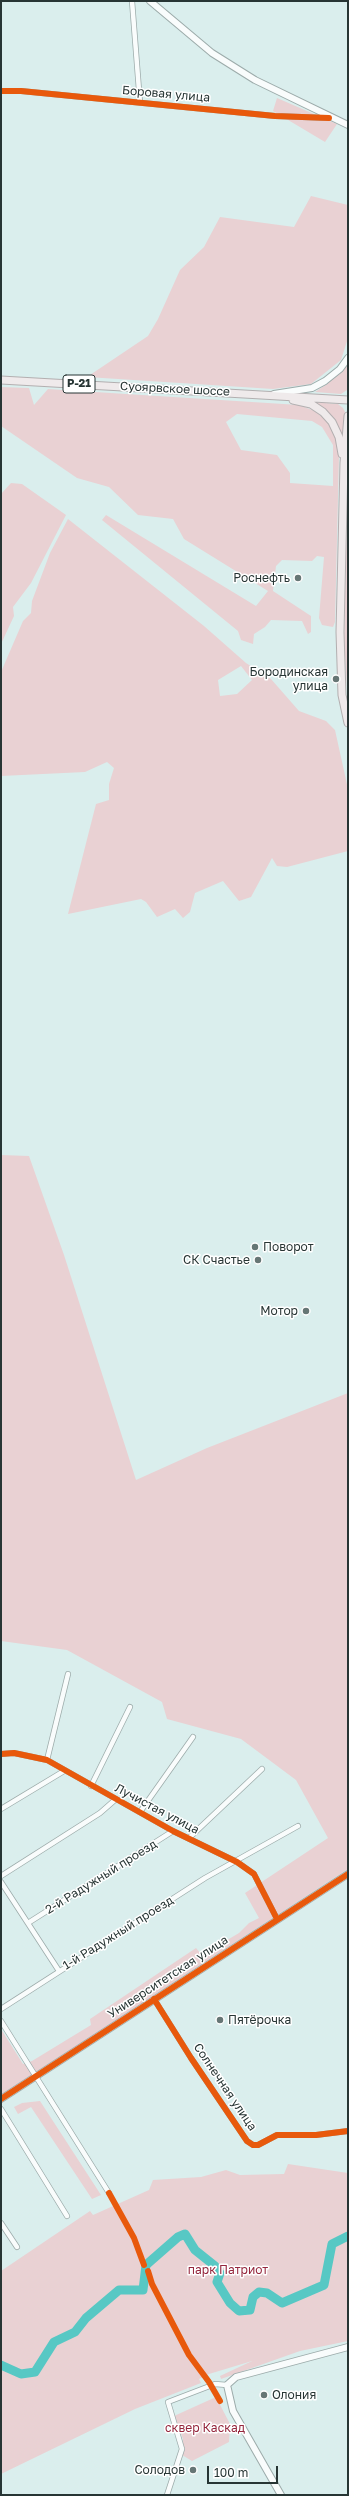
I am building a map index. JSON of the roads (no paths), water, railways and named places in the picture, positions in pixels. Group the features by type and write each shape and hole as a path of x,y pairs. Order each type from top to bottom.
{"main road":[{"name":"Суоярвское шоссе","path":"1,380 348,400"},
{"path":"269,395 311,404 323,412 332,422 339,437 344,463"},
{"path":"348,416 344,463 340,661 342,695 348,723"}],"street":[{"path":"132,1 140,103"},
{"path":"150,1 212,53 255,80 329,118"},
{"name":"Боровая улица","path":"1,91 21,91 275,116 329,118 348,125"},
{"path":"269,395 312,388 325,381 340,369 348,358"},
{"path":"47,1760 68,1674"},
{"path":"91,1786 130,1707"},
{"path":"140,1812 193,1737"},
{"name":"Лучистая улица","path":"1,1754 14,1753 47,1760 64,1771 174,1831 237,1862 254,1874 277,1919"},
{"path":"188,1838 262,1769"},
{"path":"1,1809 64,1771"},
{"path":"1,1876 100,1813 116,1799"},
{"name":"1-й Радужный проезд","path":"1,2009 205,1878 237,1862 298,1826"},
{"name":"2-й Радужный проезд","path":"28,1923 174,1831"},
{"name":"Университетская улица","path":"1,2099 348,1874"},
{"path":"1,1882 59,1971"},
{"name":"Солнечная улица","path":"154,1999 191,2058 248,2141 253,2145 258,2145 277,2134 316,2135 347,2132"},
{"path":"1,2021 109,2192"},
{"path":"1,2110 68,2216"},
{"path":"1,2223 17,2247"},
{"path":"167,2495 182,2449 168,2402 215,2384 227,2385 236,2377 348,2347"},
{"path":"227,2385 228,2398 243,2429 281,2495"}],"waterway":[{"path":"1,2365 21,2374 35,2372 54,2342 75,2332 86,2318 119,2290 143,2290 146,2265 178,2237 185,2234 195,2250 215,2266 220,2273 217,2282 230,2303 239,2311 250,2310 253,2297 259,2292 267,2293 282,2303 324,2285 332,2244 348,2236"}],"place":[{"name":"Роснефть","path":"298,578"},
{"name":"Бородинская улица","path":"336,679"},
{"name":"Поворот","path":"255,1247"},
{"name":"СК Счастье","path":"258,1260"},
{"name":"Мотор","path":"306,1311"},
{"name":"Пятёрочка","path":"220,2020"},
{"name":"Олония","path":"264,2395"},
{"name":"Солодов","path":"193,2470"}],"park label":[{"name":"парк Патриот","path":"228,2270"},
{"name":"сквер Каскад","path":"205,2428"}]}
